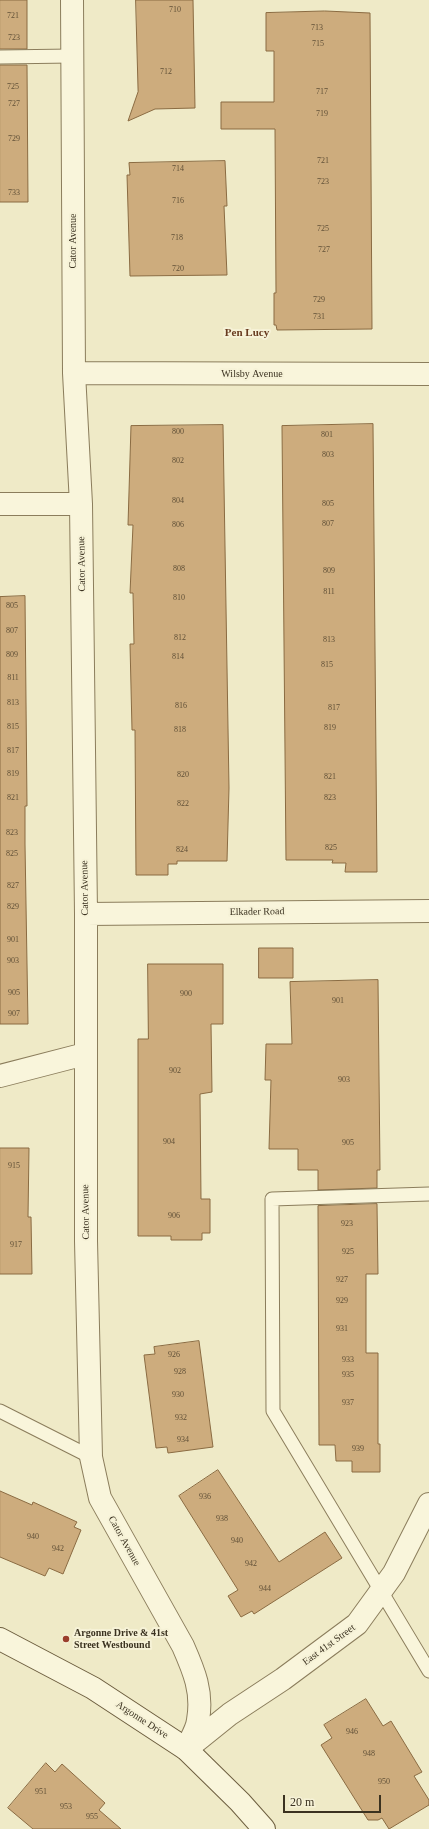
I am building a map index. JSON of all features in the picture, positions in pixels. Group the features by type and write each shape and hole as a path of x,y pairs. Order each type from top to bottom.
{"street":[{"name":"Cator Avenue","path":"72,0 74,373 81,504 86,914 84,1054 91,1457 100,1498 183,1646 193,1670 200,1693 198,1722 186,1748"},
{"name":"Wilsby Avenue","path":"74,373 429,374"},
{"path":"0,504 81,504"},
{"name":"Elkader Road","path":"86,914 429,911"},
{"path":"0,1076 84,1054"},
{"name":"East 41st Street","path":"186,1748 230,1714 283,1679 357,1624 394,1574 408,1549 429,1504"},
{"name":"Argonne Drive","path":"0,1639 93,1688 186,1748 240,1802 264,1829"}],"lane":[{"path":"0,57 72,56"},
{"path":"429,1194 272,1199 273,1410 429,1671"},
{"path":"0,1411 91,1457"}],"building":[{"path":"0,0 27,0 27,49 0,49"},
{"path":"136,0 193,0 195,108 155,109 128,121 138,92"},
{"path":"325,11 370,13 372,329 277,330 276,325 274,325 274,293 276,293 275,129 221,129 221,102 274,102 274,51 266,51 266,13"},
{"path":"0,65 27,65 28,202 0,202"},
{"path":"225,161 227,206 224,206 227,275 130,276 127,175 130,175 129,163"},
{"path":"373,424 377,872 345,872 346,863 332,863 333,860 286,860 282,426"},
{"path":"223,425 229,788 227,861 177,861 177,864 168,864 168,875 136,875 135,730 132,730 130,644 134,644 133,593 130,593 133,525 128,525 131,426"},
{"path":"25,596 27,806 25,806 25,844 28,1024 0,1024 0,597"},
{"path":"259,948 293,948 293,978 259,978"},
{"path":"148,964 223,964 223,1024 211,1024 212,1092 200,1094 201,1199 210,1199 210,1233 202,1233 202,1240 171,1240 171,1236 138,1236 138,1039 148,1039"},
{"path":"378,980 380,1170 377,1170 377,1188 318,1190 318,1170 298,1170 298,1149 269,1149 271,1080 265,1080 266,1044 292,1044 290,982"},
{"path":"0,1148 29,1148 28,1217 31,1217 32,1274 0,1274"},
{"path":"377,1204 378,1274 366,1274 366,1353 378,1353 378,1444 380,1444 380,1472 352,1472 352,1461 336,1461 335,1445 319,1445 318,1206"},
{"path":"199,1341 213,1447 168,1453 167,1447 156,1448 144,1355 155,1354 154,1347"},
{"path":"218,1470 279,1562 325,1532 342,1558 254,1614 252,1611 241,1617 228,1596 238,1590 179,1496"},
{"path":"0,1491 32,1505 33,1502 77,1522 74,1527 81,1530 63,1574 49,1568 45,1576 0,1557"},
{"path":"366,1699 383,1726 391,1721 422,1772 414,1776 429,1800 429,1805 389,1829 382,1818 378,1820 368,1820 321,1745 332,1738 324,1725"},
{"path":"46,1763 55,1772 62,1764 105,1803 99,1810 121,1829 33,1829 8,1808"}],"place":[{"name":"Argonne Drive & 41st Street Westbound","path":"66,1639"}],"district":[{"name":"Pen Lucy","path":"247,333"}]}
